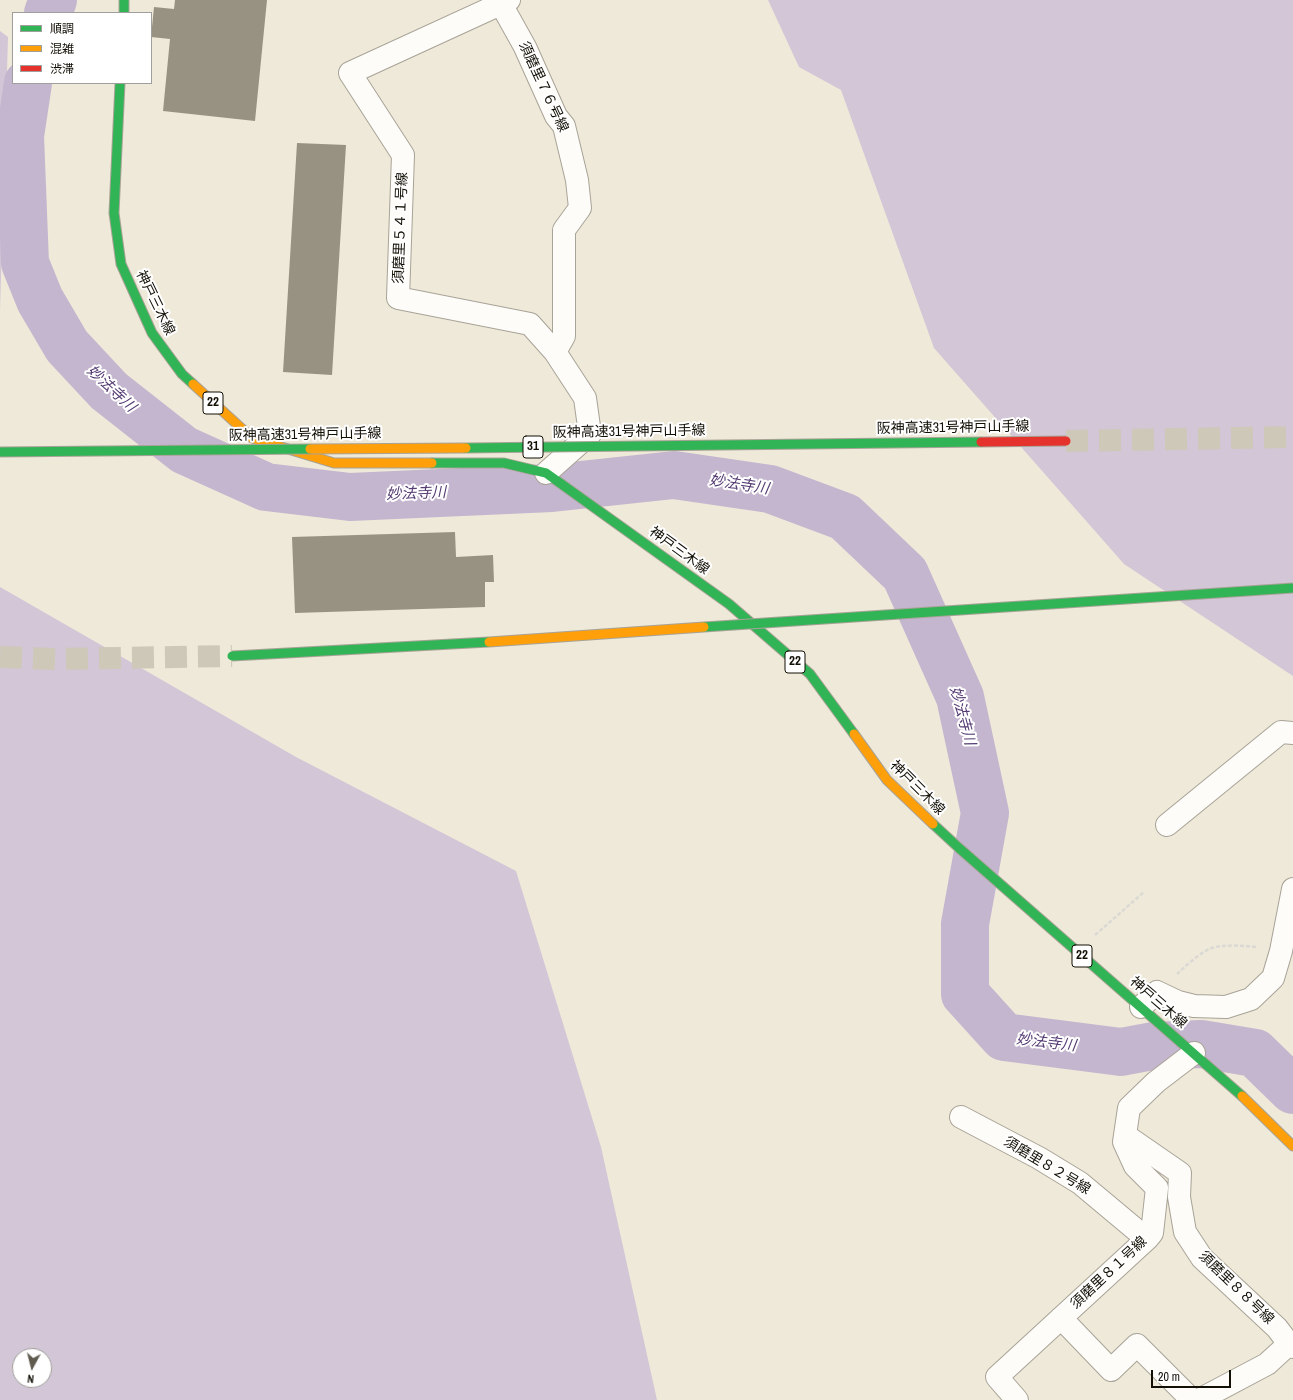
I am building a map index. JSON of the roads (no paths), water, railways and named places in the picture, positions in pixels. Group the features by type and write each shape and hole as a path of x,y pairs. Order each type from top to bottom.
{"main road":[{"path":"124,0 124,12"},
{"name":"神戸三木線","path":"120,84 114,213 121,264 152,333 182,374 252,438 334,463 504,463 546,473 729,604 810,674 887,780 959,848 1248,1101 1293,1146"},
{"name":"阪神高速31号神戸山手線","path":"0,452 1066,441"},
{"path":"232,656 424,646 1293,588"}],"street":[{"name":"須磨里５４１号線","path":"505,2 350,73 403,155 398,298 530,324 555,352"},
{"name":"須磨里７６号線","path":"505,2 556,116 564,126 578,180 580,208 564,230 564,336 555,352"},
{"path":"546,473 590,434 585,398 555,352"},
{"path":"1167,825 1281,732 1293,733"},
{"path":"1141,1007 1156,992 1178,1002 1194,1006 1226,1007 1251,999 1273,978 1289,926 1293,889"},
{"name":"須磨里８１号線","path":"1017,1400 997,1377 1152,1233 1157,1188 1135,1166 1124,1142 1129,1108 1156,1082 1193,1052"},
{"name":"須磨里８２号線","path":"961,1116 1039,1158 1080,1183 1147,1239"},
{"name":"須磨里８８号線","path":"1125,1135 1180,1173 1179,1197 1185,1232 1202,1258 1277,1328 1291,1345"},
{"path":"1061,1318 1111,1370 1137,1345 1192,1400"},
{"path":"1199,1400 1267,1364 1291,1345"}],"waterway":[{"name":"妙法寺川","path":"48,12 53,0"},
{"name":"妙法寺川","path":"28,84 20,136 25,263 40,300 67,346 109,391 184,450 266,487 350,497 552,488 674,475 770,489 845,517 905,574 960,697 985,813 965,924 965,994 1004,1037 1121,1052 1153,1046 1201,1044 1255,1053 1293,1090"}],"tunnel":[{"path":"1066,441 1293,437"},
{"path":"0,657 58,659 232,656"}]}
